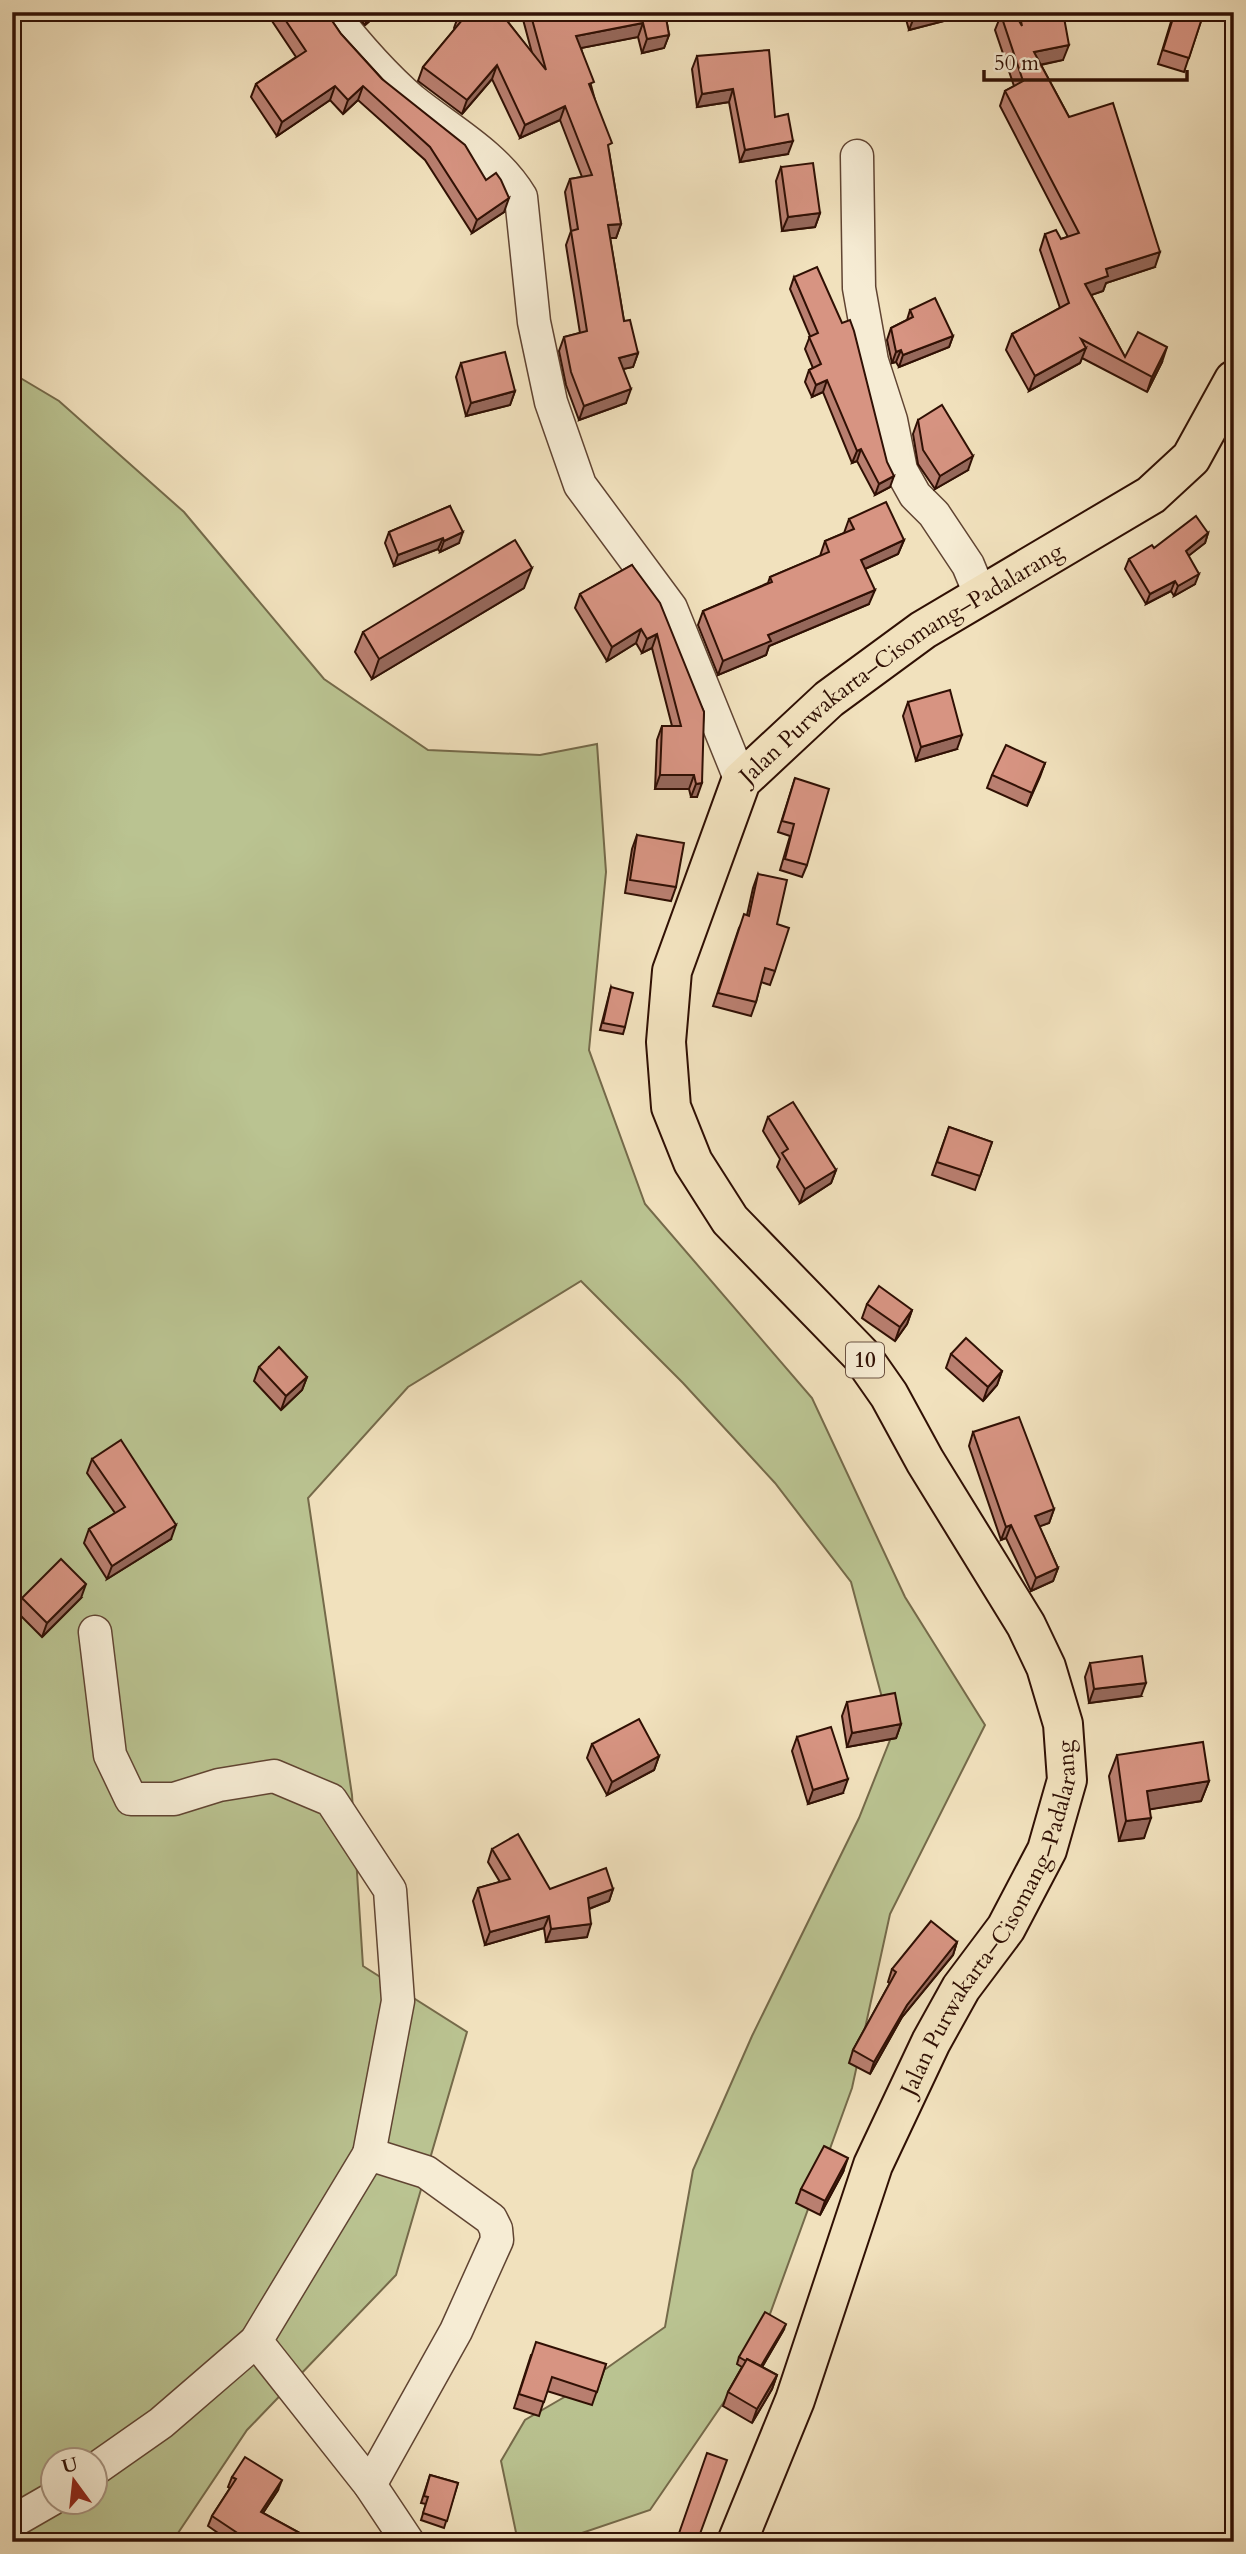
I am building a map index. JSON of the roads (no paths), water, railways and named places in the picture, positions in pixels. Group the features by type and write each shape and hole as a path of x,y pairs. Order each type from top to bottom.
{"highway":[{"name":"Jalan Purwakarta–Cisomang–Padalarang","path":"736,2540 795,2400 873,2165 961,1988 1006,1928 1047,1850 1067,1780 1063,1724 1046,1667 1026,1625 925,1461 889,1395 861,1354 730,1220 693,1162 671,1107 666,1042 672,971 702,882 741,781 829,699 923,630 980,594 1110,522 1151,495 1191,458 1234,380"}],"street":[{"path":"331,12 367,57 411,99 469,143 509,180 521,197 534,322 548,388 580,485 671,608 741,781"},
{"path":"857,156 859,288 873,361 891,420 901,470 915,495 933,514 968,565 980,594"},
{"path":"95,1632 110,1755 131,1799 174,1800 219,1785 274,1776 331,1800 390,1890 398,2001 369,2154 256,2341 161,2423 108,2460"},
{"path":"369,2154 426,2172 491,2218 497,2241 456,2331 370,2485"},
{"path":"256,2341 370,2485 408,2542"},
{"path":"12,2522 38,2507"}]}
